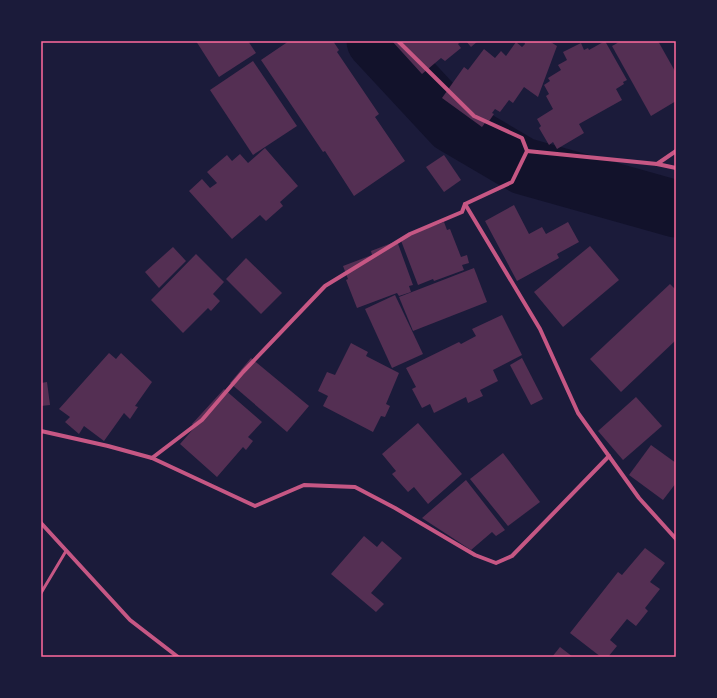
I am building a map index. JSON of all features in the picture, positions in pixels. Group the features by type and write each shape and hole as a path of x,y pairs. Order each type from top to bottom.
{"street":[{"path":"152,458 202,420 243,372 325,286 410,234 462,212 465,204 512,182 527,151 522,138 474,116 398,41"},
{"path":"527,151 657,164 676,168"},
{"path":"657,164 676,151"},
{"path":"465,204 540,329 578,413 639,498 676,539"},
{"path":"41,431 108,446 152,458 255,506 304,486 355,486 396,508 475,555 496,564 512,556 609,456"},
{"path":"41,524 130,620 178,657"}],"lane":[{"path":"41,593 66,551"}],"building":[{"path":"196,41 248,41 256,53 219,77"},
{"path":"289,41 333,41 339,50 337,52 379,114 375,117 405,161 354,196 325,151 323,152 261,60"},
{"path":"392,41 461,41 458,44 461,48 445,61 441,58 422,74"},
{"path":"466,41 478,41 471,47"},
{"path":"524,41 549,41 557,46 538,97 524,87 513,103 509,100 500,112 495,109 492,113 494,114 487,124 485,123 482,127 442,98 464,67 468,70 484,49 495,58 501,51 506,56 516,42 522,47 525,44"},
{"path":"605,41 627,80 616,89 622,100 579,124 584,133 557,149 553,142 549,145 539,128 541,126 537,119 553,109 546,96 549,94 544,85 550,81 548,78 561,70 558,65 567,60 563,52 581,43 584,50 588,48 589,50"},
{"path":"621,41 658,41 676,73 676,101 651,116 612,46"},
{"path":"253,61 297,126 253,155 210,90"},
{"path":"265,148 298,186 280,202 283,206 266,221 260,215 232,239 189,191 202,179 210,188 217,183 207,172 227,155 232,161 240,154 248,163"},
{"path":"444,155 461,180 444,192 426,167"},
{"path":"514,205 529,234 542,227 546,234 568,222 579,242 557,254 559,258 517,281 485,221"},
{"path":"444,222 447,230 450,229 461,257 467,255 469,263 462,265 464,270 418,285 400,238"},
{"path":"397,241 413,285 409,286 411,292 399,296 397,293 357,308 346,280 348,279 343,266 372,255 371,251"},
{"path":"590,246 619,280 563,327 534,292"},
{"path":"173,247 186,261 159,288 145,272"},
{"path":"196,254 224,282 213,294 220,301 211,311 208,308 183,333 151,300"},
{"path":"246,258 282,293 261,314 226,279"},
{"path":"474,268 487,302 413,331 399,297"},
{"path":"670,284 676,290 676,340 621,392 590,359"},
{"path":"395,295 423,354 392,368 365,309"},
{"path":"502,315 522,355 493,370 498,381 480,390 483,396 468,403 466,397 434,413 430,404 422,408 412,389 416,387 406,368 459,342 461,344 476,336 472,329"},
{"path":"351,343 368,352 366,356 399,373 386,404 390,406 385,417 381,416 373,432 323,406 328,396 318,391 327,372 335,375"},
{"path":"109,353 116,359 121,353 152,382 135,406 138,407 130,419 124,413 104,441 84,426 79,434 65,422 70,417 59,409"},
{"path":"251,358 309,406 287,432 230,383"},
{"path":"522,358 543,399 531,405 510,365"},
{"path":"47,382 50,405 41,406 41,383"},
{"path":"224,389 262,422 248,437 253,441 246,450 243,447 217,477 180,444 195,427 192,424"},
{"path":"636,397 662,426 623,460 598,431"},
{"path":"418,423 462,474 428,504 414,487 408,492 392,474 396,471 382,454"},
{"path":"651,445 676,463 676,483 663,500 629,475"},
{"path":"503,453 540,502 508,526 470,479"},
{"path":"466,480 505,530 496,536 492,532 471,550 422,518"},
{"path":"364,536 377,547 382,541 402,558 371,593 384,604 376,612 331,574"},
{"path":"645,548 665,563 650,582 660,589 645,608 648,611 636,626 627,619 610,640 617,646 608,657 601,657 570,633 618,572 622,575"},
{"path":"560,647 573,657 552,657"}],"waterway":[{"path":"375,41 453,125 523,166 676,209"}]}
